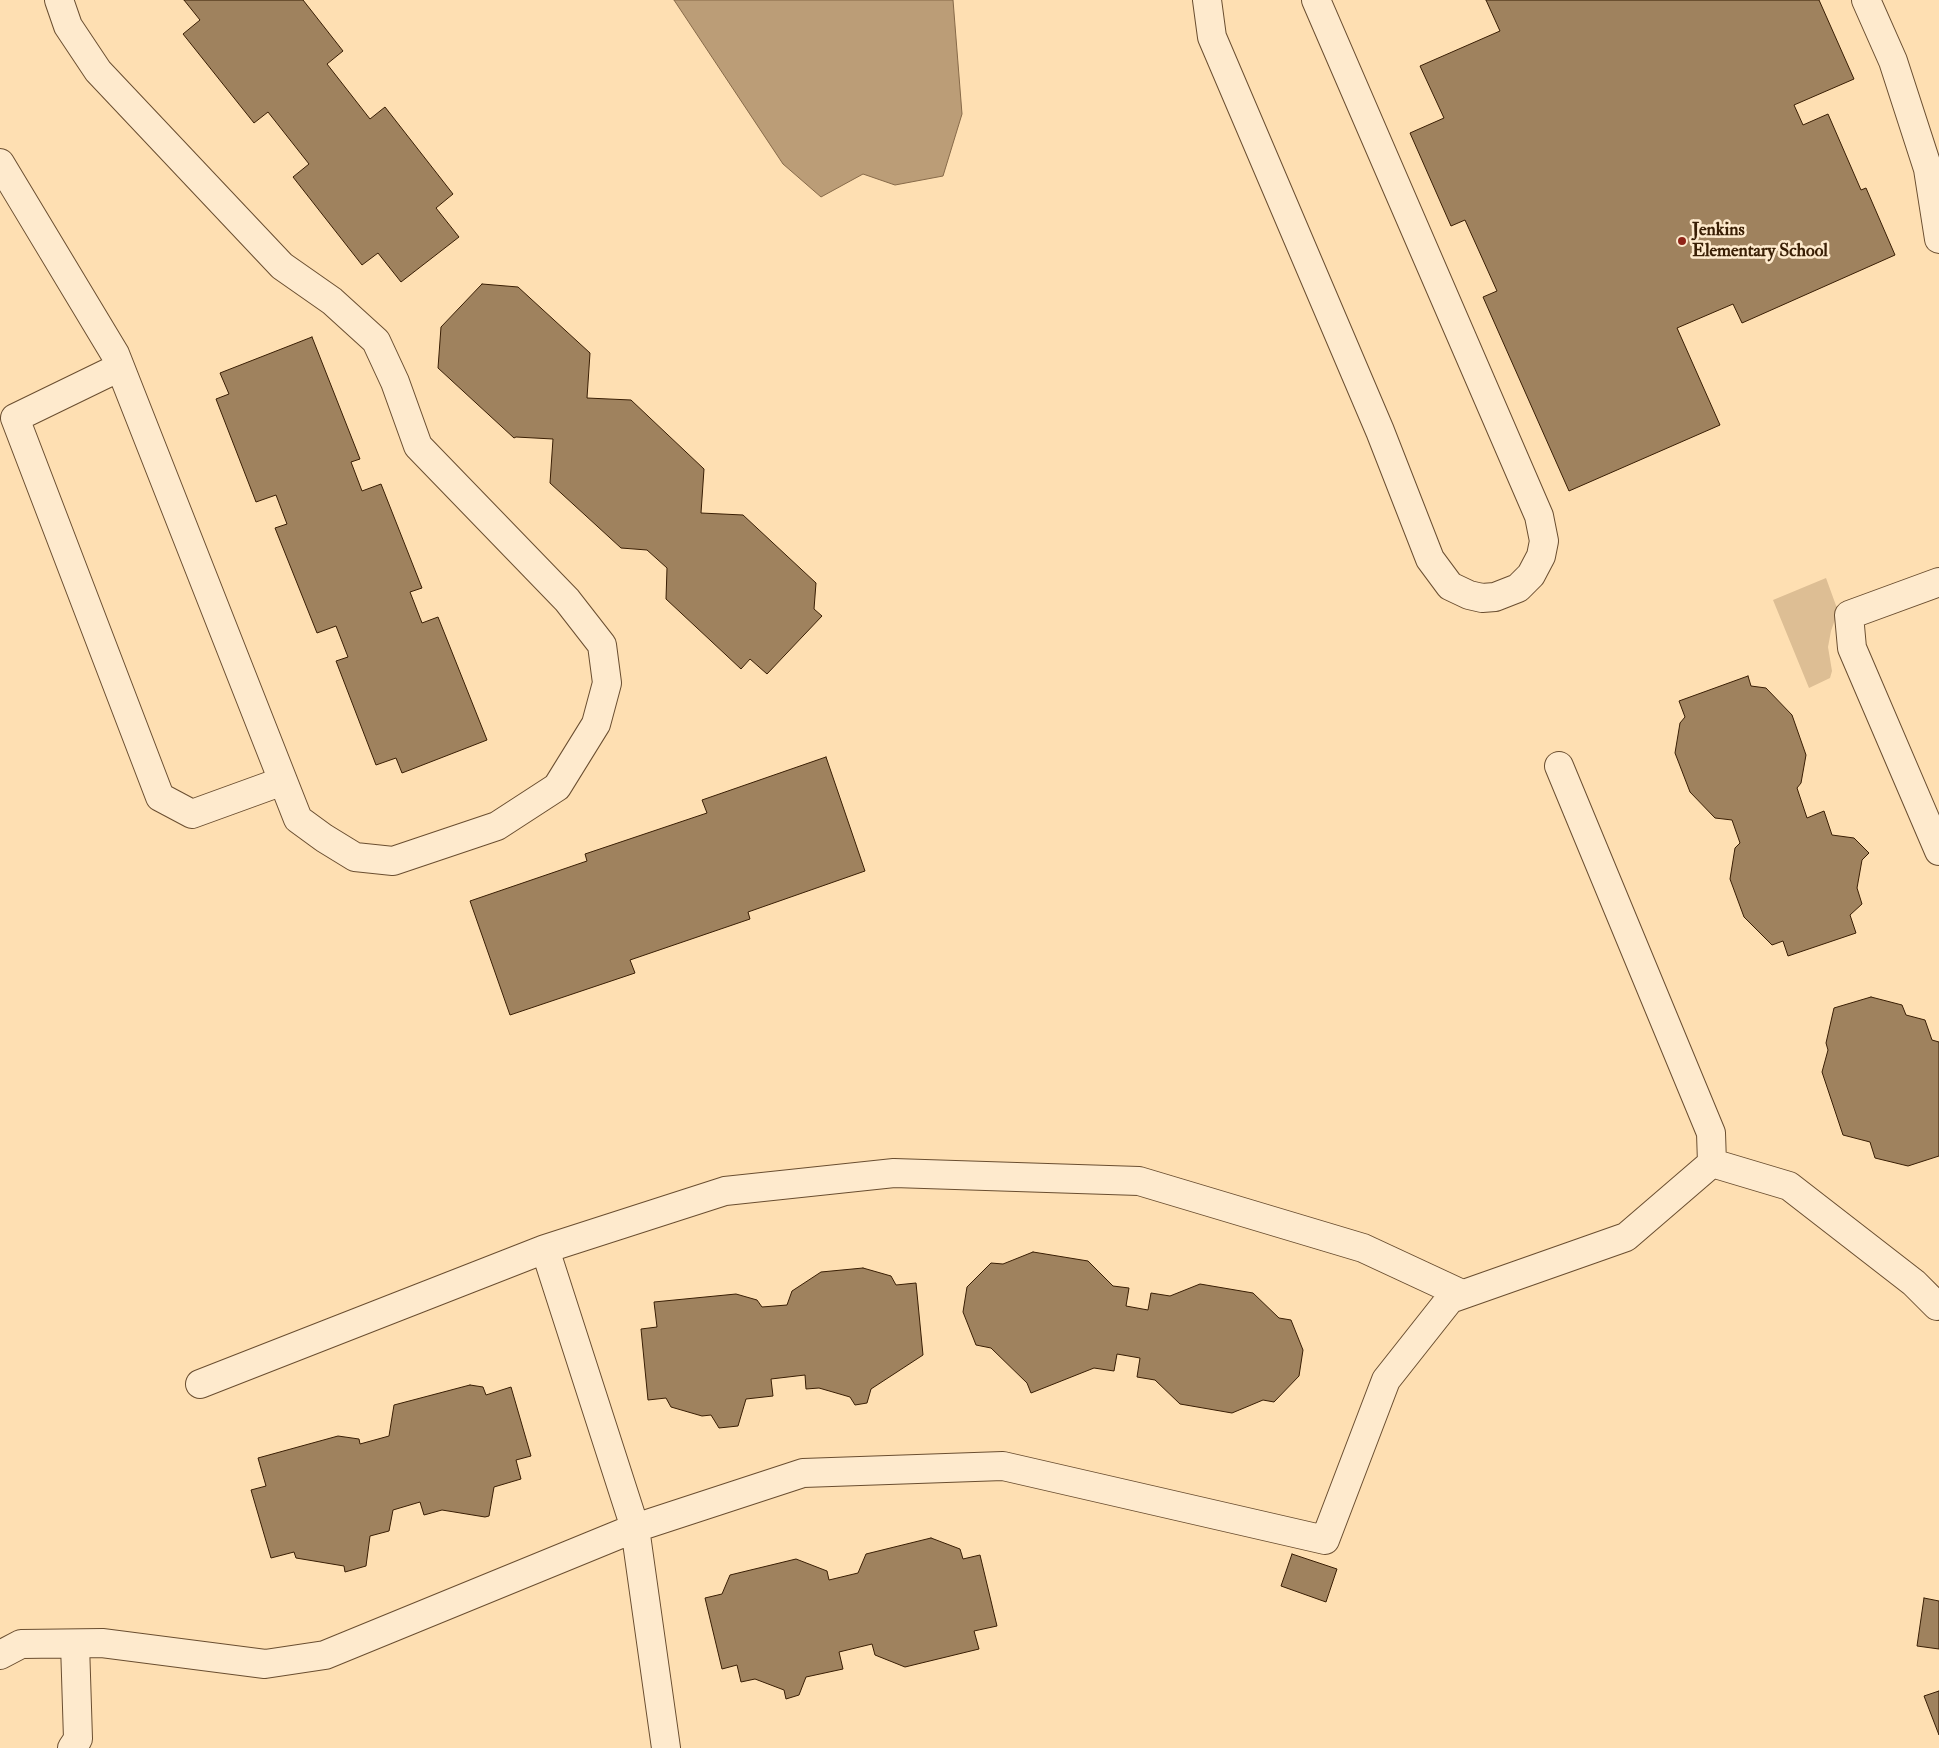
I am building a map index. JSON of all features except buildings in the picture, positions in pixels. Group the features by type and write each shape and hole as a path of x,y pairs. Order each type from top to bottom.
{"street":[{"path":"0,163 115,354 298,819 355,857 393,860 497,826 557,787 596,724 607,683 602,645 567,600 418,446 395,382 376,341 332,301 282,266 98,71 68,26 59,0"},
{"path":"1207,0 1212,38 1380,431 1430,559 1450,586 1469,595 1482,598 1495,596 1518,588 1531,575 1541,556 1544,541 1540,516 1316,0"},
{"path":"1866,0 1893,61 1928,168 1939,239"},
{"path":"120,368 15,418 160,797 192,814 283,781"},
{"path":"1939,582 1849,615 1852,648 1939,851"},
{"path":"1559,766 1711,1133 1712,1164"},
{"path":"0,1655 21,1644 102,1643 265,1664 325,1655 634,1528 803,1473 1003,1466 1324,1540 1386,1380 1450,1298 1626,1237 1712,1164"},
{"path":"1712,1164 1788,1186 1914,1282 1937,1306 1939,1303"},
{"path":"200,1384 545,1249 725,1191 894,1173 1139,1181 1362,1248 1462,1294"},
{"path":"545,1249 634,1528 666,1748"},
{"path":"72,1748 78,1739 75,1644"}],"shaded area":[{"path":"674,0 953,0 962,114 943,176 895,185 863,174 821,197 783,164"},
{"path":"1826,578 1838,611 1828,647 1832,671 1830,678 1809,688 1773,600"}],"place":[{"name":"Jenkins Elementary School","path":"1682,241"}]}
